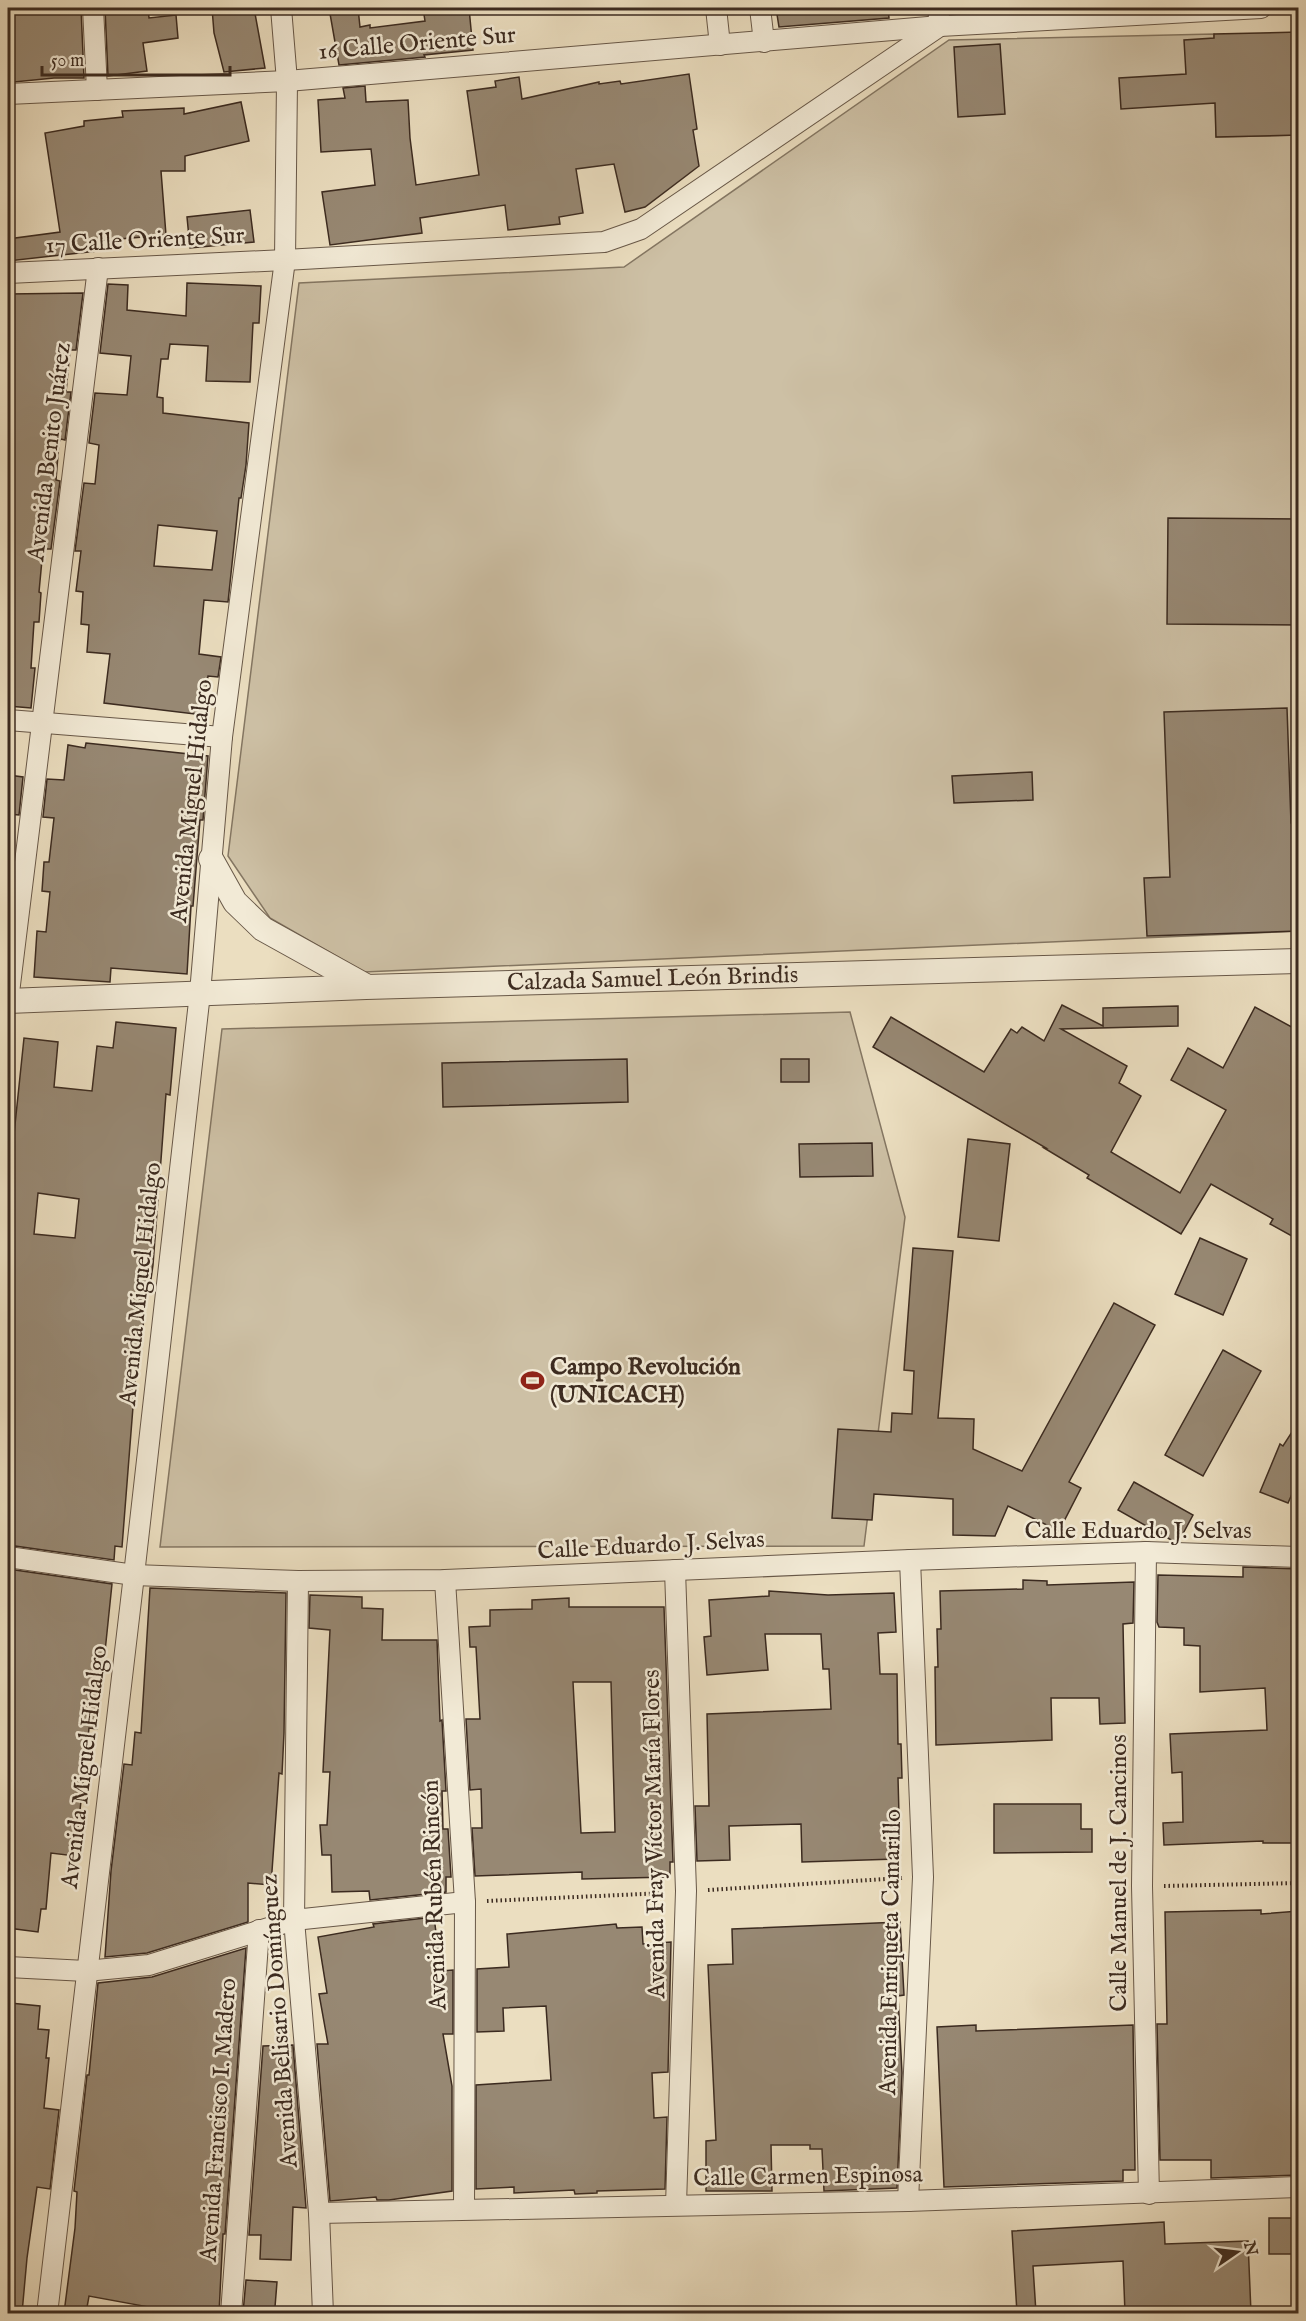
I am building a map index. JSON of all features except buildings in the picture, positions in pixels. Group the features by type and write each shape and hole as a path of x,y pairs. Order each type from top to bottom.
{"street":[{"path":"93,8 97,90"},
{"name":"Avenida Miguel Hidalgo","path":"47,2313 200,993 222,738 285,261 286,81 280,8"},
{"path":"716,8 720,45"},
{"path":"760,8 764,42"},
{"name":"16 Calle Oriente Sur","path":"8,94 286,81 764,42 939,17 1261,8"},
{"name":"17 Calle Oriente Sur","path":"8,273 98,267 285,261 604,242 641,229 939,17"},
{"name":"Avenida Benito Juárez","path":"8,1001 98,267"},
{"path":"8,720 222,738"},
{"path":"211,859 235,902 263,929 366,987"},
{"name":"Calzada Samuel León Brindis","path":"8,1001 366,987 1299,961"},
{"name":"Calle Eduardo J. Selvas","path":"8,1557 134,1575 298,1581 446,1580 1146,1552 1299,1557"},
{"name":"Calle Manuel de J. Cancinos","path":"1146,1552 1142,1886 1149,2194"},
{"name":"Avenida Enriqueta Camarillo","path":"908,2201 923,1877 910,1560"},
{"name":"Avenida Fray Víctor María Flores","path":"675,1570 686,1892 676,2205"},
{"name":"Avenida Rubén Rincón","path":"446,1580 465,1902 464,2209"},
{"name":"Avenida Belisario Domínguez","path":"298,1581 294,1920 319,2213 322,2313"},
{"path":"8,1967 86,1971 149,1965 294,1920 465,1902"},
{"name":"Avenida Francisco I. Madero","path":"231,2313 259,1930"},
{"name":"Calle Carmen Espinosa","path":"319,2213 908,2201 1299,2187"}],"path":[{"path":"1142,1886 1299,1883"}],"shaded area":[{"path":"1214,34 1216,137 1298,135 1298,931 364,972 270,918 228,856 299,283 624,267 949,40"},
{"name":"Campo Revolución (UNICACH)","path":"850,1012 905,1217 864,1546 160,1547 222,1029"}],"place":[{"name":"Campo Revolución (UNICACH)","path":"532,1381"}]}
